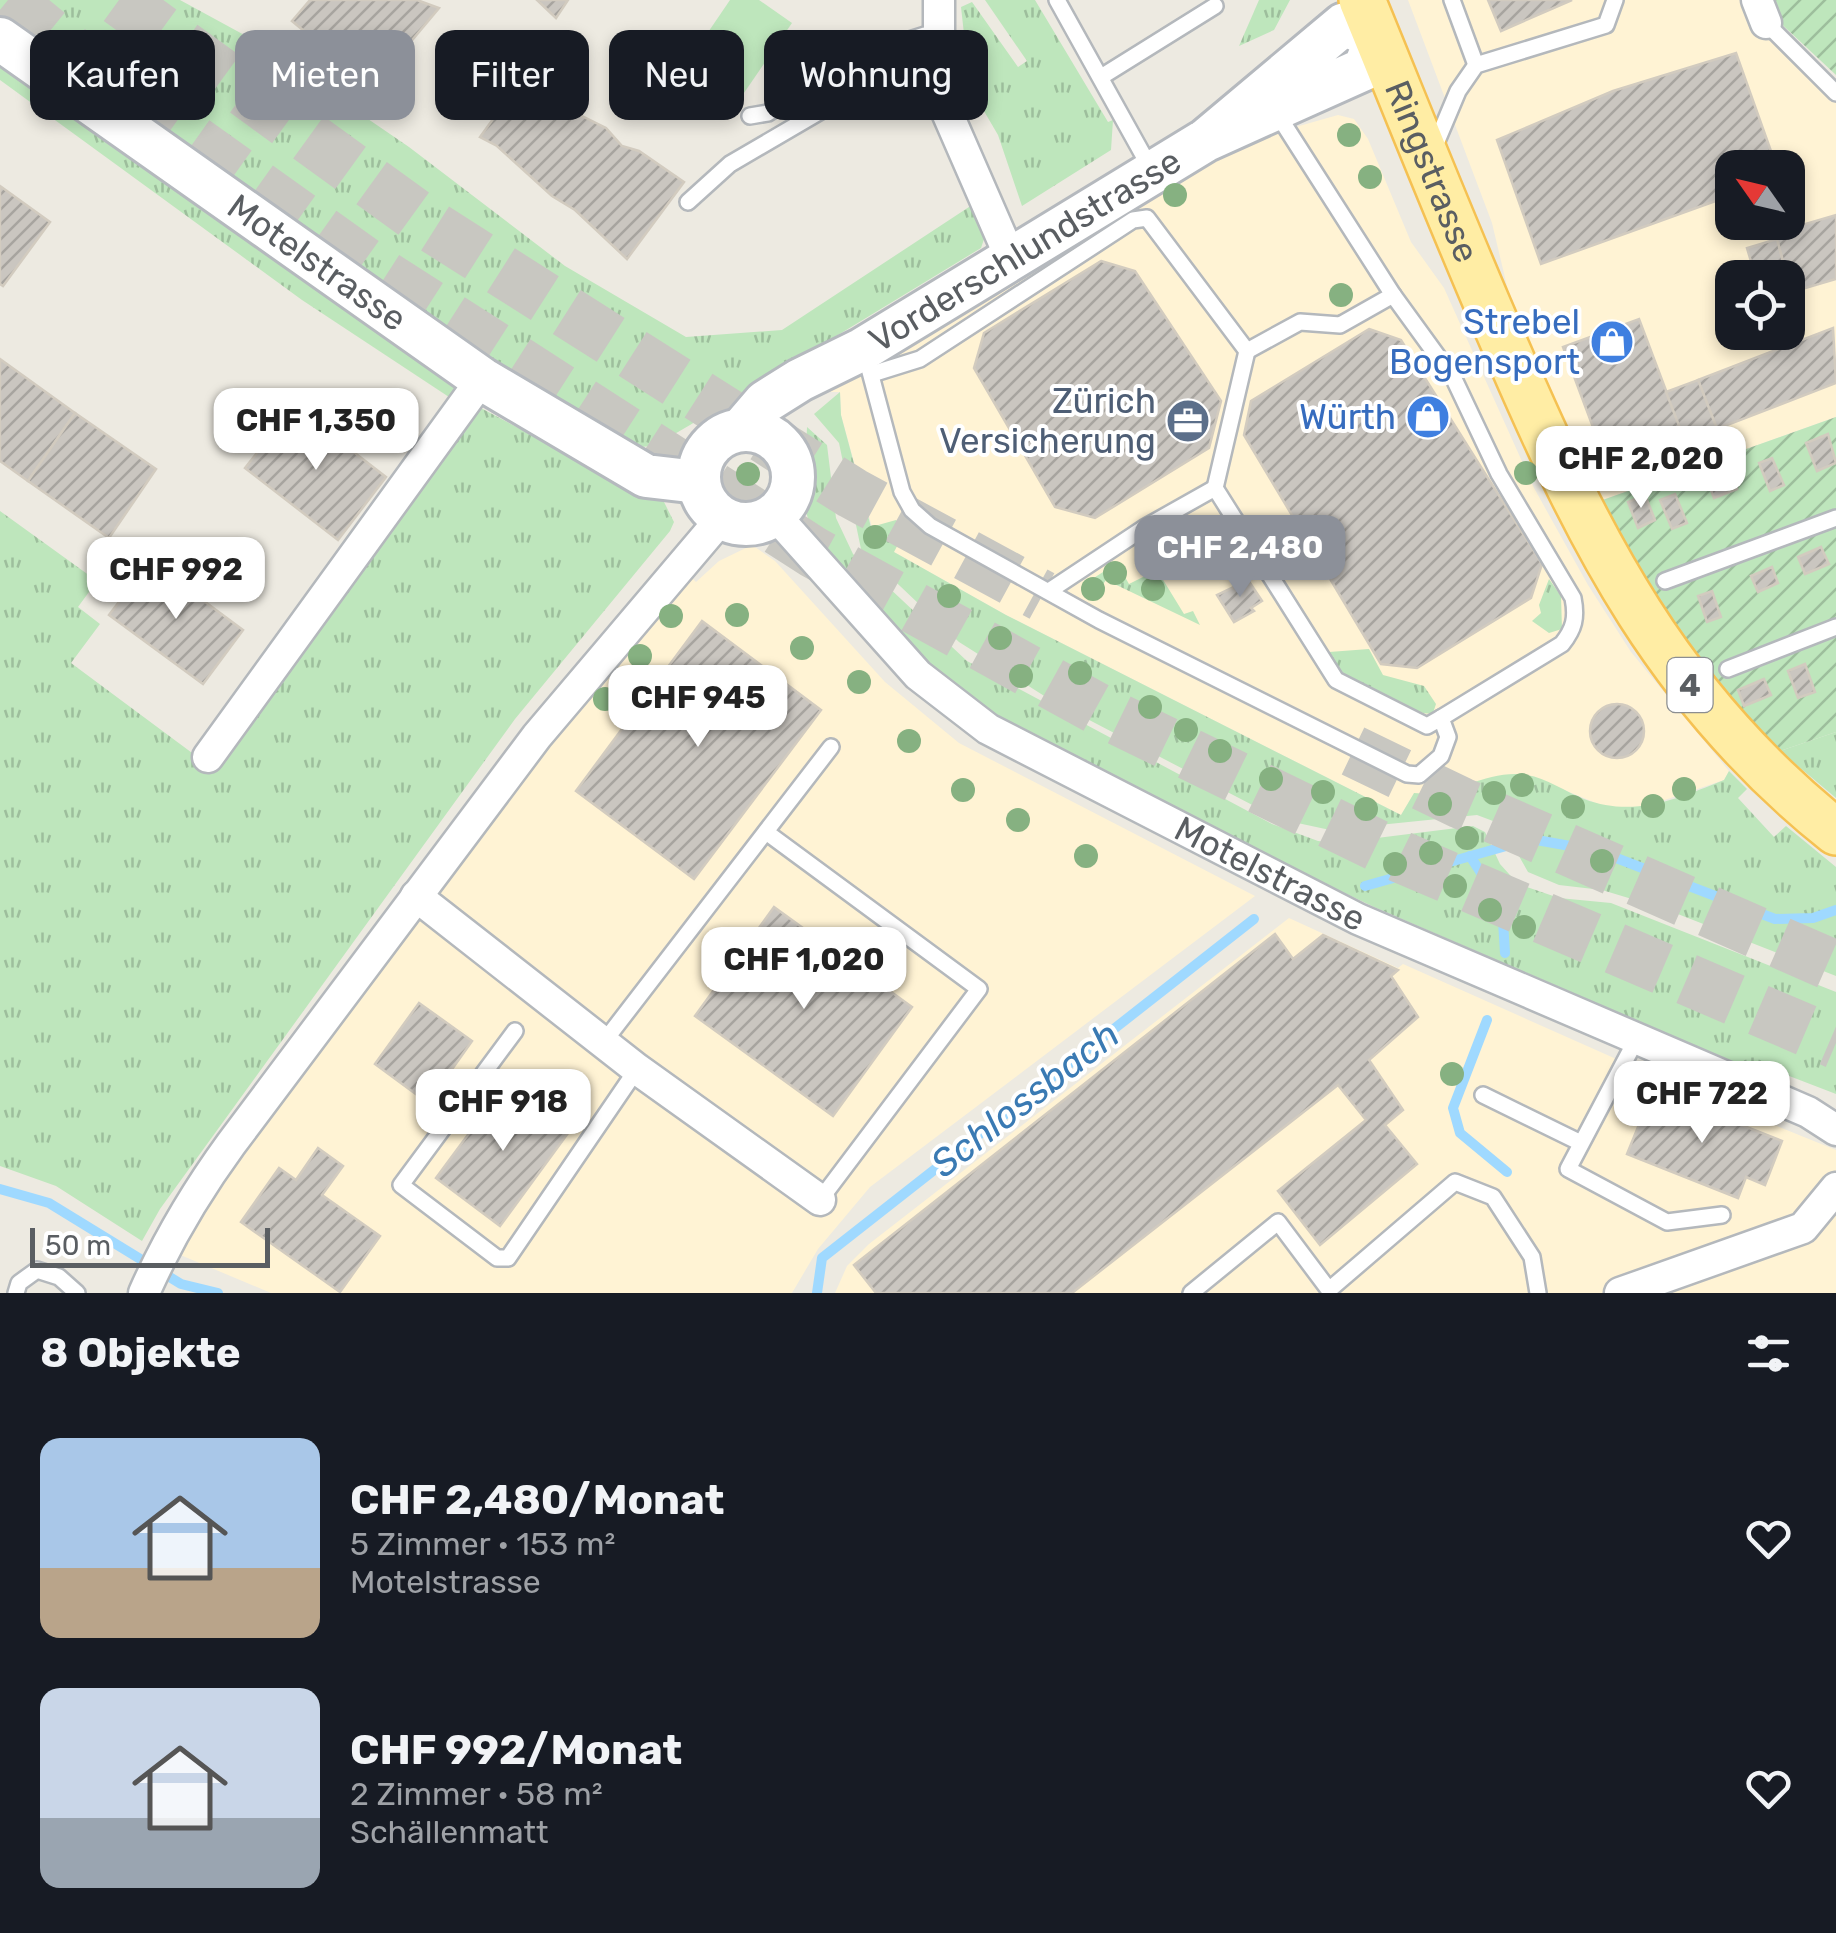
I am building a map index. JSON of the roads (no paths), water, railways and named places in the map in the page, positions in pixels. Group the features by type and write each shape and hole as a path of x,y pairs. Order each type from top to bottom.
{"main road":[{"name":"Ringstrasse","path":"1370,19 1570,494 1625,596 1718,719 1766,770 1836,832"}],"street":[{"path":"938,0 938,30"},
{"name":"Vorderschlundstrasse","path":"782,447 812,398 860,361 1010,259 1275,98 1343,25 1370,19"},
{"name":"Motelstrasse","path":"0,40 482,379 646,476 698,482"},
{"path":"950,120 1010,259"},
{"name":"Vorderschlundstrasse","path":"741,430 766,402 800,380 860,361"},
{"path":"208,757 482,379"},
{"path":"741,430 756,431 782,447 791,464 793,483 787,501 774,515 758,524 739,525 710,509 698,482 699,468 714,442 741,430"},
{"name":"Motelstrasse","path":"774,515 918,675 988,730 1358,919 1808,1112 1836,1130"},
{"path":"146,1288 160,1254 220,1158 537,736 721,518"},
{"path":"416,896 637,1069 820,1200"},
{"path":"1620,1293 1803,1228 1836,1188"}],"lane":[{"path":"1452,0 1476,66"},
{"path":"1428,163 1458,90 1476,66 1606,25 1615,0"},
{"path":"1060,1 1152,172"},
{"path":"1101,77 1215,6"},
{"path":"1761,12 1836,93"},
{"path":"1275,98 1393,294 1454,379 1499,474 1573,598 1573,630 1562,644 1427,726 1336,680 1216,488 1247,351 1300,322 1340,325 1393,294"},
{"path":"750,116 764,114"},
{"path":"688,202 730,164 805,120"},
{"path":"1247,351 1147,218 1133,220 920,359 860,361 902,492 912,510 930,526 1407,774 1430,770 1441,756 1448,737 1441,718"},
{"path":"1049,591 1144,528 1216,488"},
{"path":"1665,582 1836,518"},
{"path":"1728,669 1836,628"},
{"path":"603,1042 831,747"},
{"path":"766,832 979,990 820,1200"},
{"path":"515,1031 401,1185 497,1258 508,1258 637,1069"},
{"path":"1637,1038 1568,1169 1668,1222 1722,1215"},
{"path":"1482,1095 1581,1144"},
{"path":"1191,1293 1278,1222 1329,1290 1456,1182 1493,1197 1532,1257 1538,1293"},
{"path":"16,1293 19,1283 37,1270 59,1277 77,1293"}],"waterway":[{"path":"1365,886 1531,839 1598,851 1775,919 1813,918 1836,910"},
{"path":"1470,856 1502,905 1505,953"},
{"name":"Schlossbach","path":"817,1293 822,1258 1254,919"},
{"path":"1487,1020 1453,1108 1460,1133 1507,1172"},
{"name":"Schlossbach","path":"0,1189 49,1203 181,1284 218,1293"}],"tunnel":[{"path":"8,0 94,70 376,271 813,552 1105,713 1401,857 1836,1043"},
{"path":"119,0 428,224 852,493 1042,596"},
{"path":"1353,751 1461,803 1836,967"}],"place":[{"name":"Strebel Bogensport","path":"1612,342"},
{"name":"Würth","path":"1428,417"},
{"name":"Zürich Versicherung","path":"1188,421"}]}
